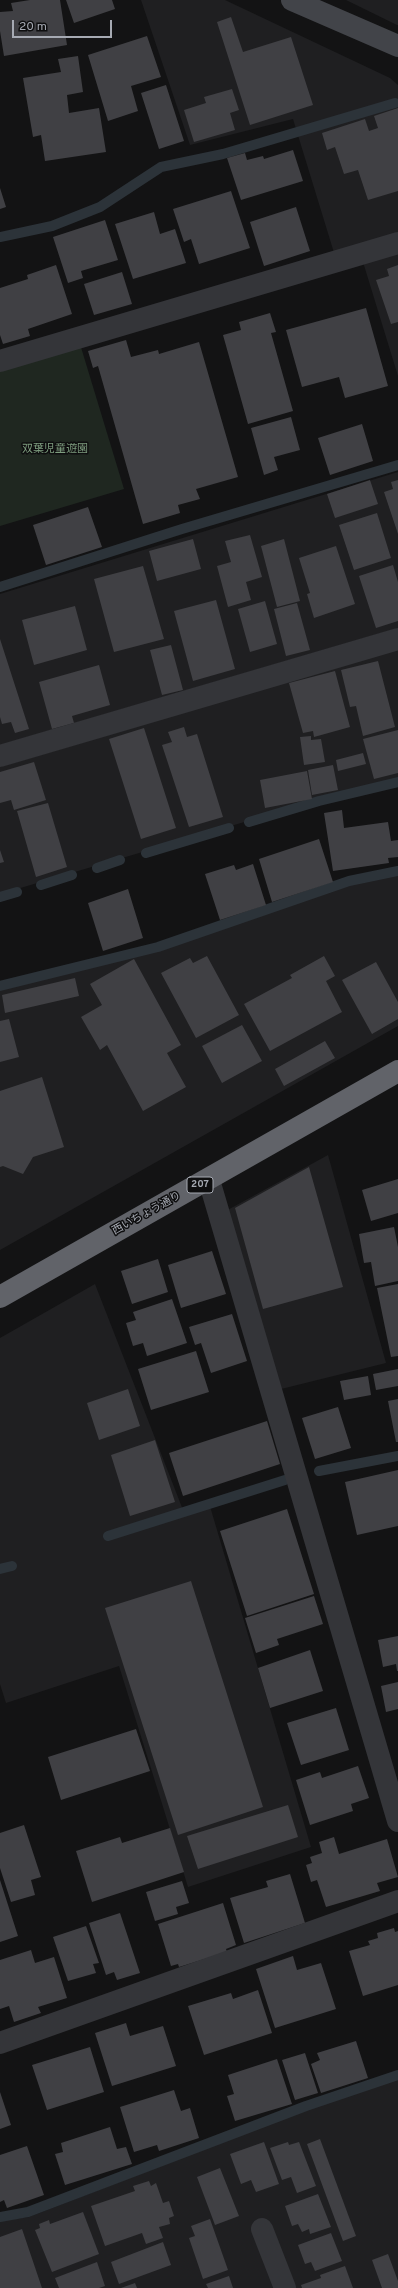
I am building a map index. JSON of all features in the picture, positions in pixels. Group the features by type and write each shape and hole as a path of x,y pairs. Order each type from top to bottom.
{"highway":[{"name":"西いちょう通り","path":"0,1297 209,1180 398,1071"}],"street":[{"path":"292,0 398,46"},
{"path":"0,361 398,244"},
{"path":"0,756 398,639"},
{"path":"209,1180 398,1822"},
{"path":"0,2042 398,1901"},
{"path":"262,2229 285,2288"}],"shaded area":[{"path":"141,0 225,0 390,78 398,85 398,376 359,249 335,256 293,119 190,145"},
{"path":"346,0 398,0 398,25 397,25"},
{"path":"398,472 398,628 0,745 0,594"},
{"path":"398,649 398,780 319,800 0,894 0,767"},
{"path":"398,874 398,1026 0,1250 0,990 159,950 350,883"},
{"path":"328,1155 386,1363 265,1393 213,1218"},
{"path":"95,1284 183,1510 209,1503 311,1847 188,1887 119,1666 6,1703 0,1684 0,1338"},
{"path":"398,2077 398,2288 0,2288 0,2221 29,2217 303,2111"}],"green space":[{"name":"双葉児童遊園","path":"80,344 124,489 0,526 0,368"}],"building":[{"path":"30,0 60,0 67,45 4,56 0,31 0,12 13,11 11,3"},
{"path":"66,0 112,0 115,9 74,23"},
{"path":"231,17 243,52 291,37 313,105 250,125 217,22"},
{"path":"147,36 161,77 131,86 138,111 108,121 88,55"},
{"path":"78,56 83,92 67,95 69,113 99,108 106,152 45,161 41,135 33,137 23,78 61,72 58,59"},
{"path":"166,85 184,141 159,149 141,93"},
{"path":"232,89 239,110 230,113 235,130 194,142 184,110 206,103 204,97"},
{"path":"398,108 398,191 368,200 358,170 344,174 335,147 327,150 322,133 365,119 369,131 378,128 374,116"},
{"path":"293,150 303,181 241,200 227,158 245,153 247,160 263,156 264,159"},
{"path":"0,188 6,207 0,209"},
{"path":"231,191 250,248 199,264 191,239 184,242 173,209"},
{"path":"296,207 310,251 264,266 250,222"},
{"path":"154,212 160,234 175,229 186,263 133,279 115,224"},
{"path":"105,220 118,260 81,271 83,278 68,283 53,237"},
{"path":"56,265 72,314 28,329 30,336 3,344 0,335 0,288 28,279 27,275"},
{"path":"398,265 398,322 391,324 376,280 389,276 387,269"},
{"path":"122,272 132,304 94,315 84,284"},
{"path":"366,308 388,386 345,398 339,377 302,387 286,330"},
{"path":"270,313 276,332 271,333 293,411 248,424 223,335 241,330 239,322"},
{"path":"126,340 131,357 158,350 159,354 199,342 238,477 196,489 200,499 178,505 180,513 143,524 98,366 93,368 88,351"},
{"path":"291,417 300,450 274,457 278,470 264,475 251,428"},
{"path":"362,424 373,461 330,475 318,438"},
{"path":"370,480 378,504 335,518 327,494"},
{"path":"398,480 398,534 384,492 393,489 391,482"},
{"path":"88,507 102,547 46,565 33,525"},
{"path":"377,513 391,558 354,570 339,525"},
{"path":"250,535 262,577 246,582 251,600 228,607 217,566 231,562 225,541"},
{"path":"193,539 201,569 157,581 149,551"},
{"path":"284,539 300,601 277,607 261,546"},
{"path":"336,546 355,604 314,618 307,594 310,593 299,558"},
{"path":"393,565 398,582 398,621 376,628 359,576"},
{"path":"143,566 164,639 114,652 94,579"},
{"path":"216,600 235,669 193,681 174,611"},
{"path":"265,601 277,644 250,652 238,609"},
{"path":"297,603 310,650 286,656 274,609"},
{"path":"75,606 87,650 34,665 22,620"},
{"path":"0,639 29,729 15,733 11,722 2,724 0,717"},
{"path":"171,645 183,690 162,695 150,650"},
{"path":"378,661 395,727 363,736 356,706 350,707 341,670"},
{"path":"99,665 110,705 72,716 74,723 52,729 39,682"},
{"path":"335,671 350,727 314,737 313,731 303,733 289,683"},
{"path":"184,727 187,737 197,734 223,817 189,827 162,745 172,742 168,732"},
{"path":"144,728 176,828 141,839 109,739"},
{"path":"398,730 398,773 374,779 363,739"},
{"path":"311,736 311,740 321,739 325,762 304,765 300,737"},
{"path":"363,753 366,764 338,771 336,760"},
{"path":"34,762 46,800 14,810 11,800 0,803 0,772"},
{"path":"333,765 338,790 312,795 308,770"},
{"path":"307,771 312,799 265,808 260,780"},
{"path":"48,803 67,867 36,877 17,811"},
{"path":"342,810 344,828 388,822 391,841 398,840 398,857 388,858 389,863 333,871 324,813"},
{"path":"319,839 333,882 272,902 259,859"},
{"path":"0,850 4,862 0,863"},
{"path":"253,864 266,905 220,920 205,874 234,865 236,870"},
{"path":"128,889 143,938 103,951 88,903"},
{"path":"207,956 239,1015 196,1038 161,973 190,958 193,963"},
{"path":"324,956 335,976 326,981 342,1012 270,1051 244,1004 292,978 290,975"},
{"path":"134,959 181,1045 167,1053 186,1087 143,1111 107,1045 100,1050 81,1017 102,1005 90,984"},
{"path":"376,962 398,1002 398,1019 372,1034 342,980"},
{"path":"75,978 79,996 5,1013 2,995"},
{"path":"9,1019 19,1057 0,1062 0,1021"},
{"path":"242,1025 262,1061 222,1083 202,1046"},
{"path":"325,1041 335,1058 284,1086 275,1069"},
{"path":"42,1077 64,1147 33,1157 23,1174 3,1166 0,1167 0,1091"},
{"path":"309,1167 343,1287 263,1309 235,1208"},
{"path":"398,1179 398,1213 371,1221 362,1190"},
{"path":"394,1227 398,1247 398,1281 375,1286 371,1262 364,1263 359,1234"},
{"path":"212,1251 226,1294 181,1308 168,1265"},
{"path":"158,1259 168,1292 132,1304 121,1271"},
{"path":"398,1284 398,1356 391,1357 377,1288"},
{"path":"172,1299 187,1343 147,1356 143,1343 133,1346 126,1323 136,1320 133,1312"},
{"path":"232,1314 247,1361 211,1373 201,1343 195,1345 189,1327"},
{"path":"196,1351 209,1392 151,1410 138,1369"},
{"path":"398,1369 398,1386 376,1390 373,1374"},
{"path":"368,1376 371,1395 344,1400 340,1381"},
{"path":"128,1389 140,1426 99,1440 87,1403"},
{"path":"398,1399 398,1442 396,1442 388,1401"},
{"path":"338,1407 351,1448 315,1459 302,1418"},
{"path":"267,1421 280,1464 183,1496 169,1453"},
{"path":"155,1440 175,1502 130,1516 111,1455"},
{"path":"398,1470 398,1526 357,1535 345,1482"},
{"path":"287,1509 314,1594 247,1616 220,1531"},
{"path":"191,1581 263,1807 178,1835 105,1608"},
{"path":"314,1596 323,1624 277,1639 279,1645 256,1653 245,1618"},
{"path":"398,1636 397,1671 396,1664 383,1667 378,1640"},
{"path":"310,1650 323,1691 270,1708 258,1668"},
{"path":"398,1682 398,1709 386,1712 381,1686"},
{"path":"336,1708 349,1750 301,1765 287,1723"},
{"path":"136,1729 150,1771 61,1800 48,1757"},
{"path":"358,1766 369,1798 351,1804 353,1811 310,1825 296,1780 320,1772 322,1778"},
{"path":"288,1805 298,1837 198,1869 187,1836"},
{"path":"24,1825 41,1877 31,1880 35,1895 11,1902 0,1868 0,1833"},
{"path":"170,1828 184,1872 92,1902 76,1851 120,1837 122,1843"},
{"path":"334,1837 339,1854 387,1839 398,1877 377,1883 380,1891 326,1907 317,1880 311,1882 306,1865 312,1863 310,1857 322,1853 319,1842"},
{"path":"290,1874 305,1923 244,1943 230,1898 268,1887 266,1881"},
{"path":"0,1880 18,1936 0,1942"},
{"path":"182,1881 189,1903 176,1907 178,1914 155,1921 146,1892"},
{"path":"223,1903 236,1945 226,1949 227,1952 179,1967 178,1964 171,1966 158,1924"},
{"path":"120,1913 140,1973 117,1980 114,1972 106,1975 89,1923"},
{"path":"86,1926 99,1963 93,1964 96,1973 68,1981 53,1937"},
{"path":"394,1928 395,1932 398,1931 398,1985 363,1996 349,1951 370,1945 368,1941 378,1938 377,1933"},
{"path":"31,1950 35,1963 54,1957 67,1998 38,2007 41,2013 14,2022 9,2006 0,2009 0,1960"},
{"path":"293,1956 297,1970 321,1963 336,2009 275,2028 256,1969"},
{"path":"258,1990 272,2033 204,2055 188,2006 231,1993 233,1999"},
{"path":"126,2023 130,2036 163,2026 176,2066 112,2086 95,2033"},
{"path":"356,2041 368,2078 321,2093 311,2064 320,2060 317,2053"},
{"path":"90,2047 104,2092 47,2110 32,2065"},
{"path":"305,2053 318,2093 295,2100 282,2060"},
{"path":"277,2059 292,2104 235,2121 227,2096 234,2094 228,2075"},
{"path":"174,2090 181,2111 190,2108 199,2138 159,2151 157,2145 134,2152 120,2107"},
{"path":"0,2092 11,2125 0,2129"},
{"path":"110,2127 117,2149 126,2147 132,2164 65,2185 55,2154 63,2152 61,2143"},
{"path":"320,2139 356,2236 343,2241 307,2144"},
{"path":"264,2142 279,2184 256,2192 251,2180 241,2184 230,2154"},
{"path":"288,2142 289,2145 299,2142 316,2186 297,2193 291,2177 282,2180 270,2148"},
{"path":"27,2146 44,2195 7,2208 4,2200 0,2202 0,2155"},
{"path":"220,2168 239,2216 215,2225 197,2177"},
{"path":"149,2181 151,2186 156,2183 163,2203 169,2201 174,2216 169,2218 170,2224 159,2227 163,2238 146,2244 142,2233 105,2246 91,2206 135,2191 133,2186"},
{"path":"318,2194 331,2227 310,2234 309,2229 302,2232 298,2224 292,2226 285,2206"},
{"path":"83,2212 99,2254 52,2272 35,2230 40,2228 39,2224 49,2220 50,2224"},
{"path":"210,2219 228,2270 203,2279 189,2238 195,2236 191,2226"},
{"path":"22,2229 42,2288 0,2288 0,2237"},
{"path":"331,2233 342,2261 315,2271 311,2262 305,2264 298,2245"},
{"path":"163,2242 171,2265 119,2284 111,2262"},
{"path":"388,2254 398,2281 398,2288 382,2288 372,2260"},
{"path":"97,2262 105,2286 99,2288 59,2288 55,2278"},
{"path":"345,2266 353,2288 302,2288 301,2285 321,2278 320,2275"},
{"path":"229,2276 233,2288 208,2288 206,2284"},
{"path":"135,2283 137,2288 121,2288"}],"waterway":[{"path":"0,237 52,226 100,207 161,167 223,154 395,103"},
{"path":"0,587 182,529 398,465"},
{"path":"249,822 319,801 398,782"},
{"path":"146,853 229,828"},
{"path":"97,868 120,860"},
{"path":"0,986 158,947 349,881 398,871"},
{"path":"41,885 72,875"},
{"path":"0,897 17,892"},
{"path":"319,1471 398,1456"},
{"path":"108,1536 285,1480"},
{"path":"0,1569 12,1566"},
{"path":"0,2217 28,2212 306,2106 398,2075"}]}
